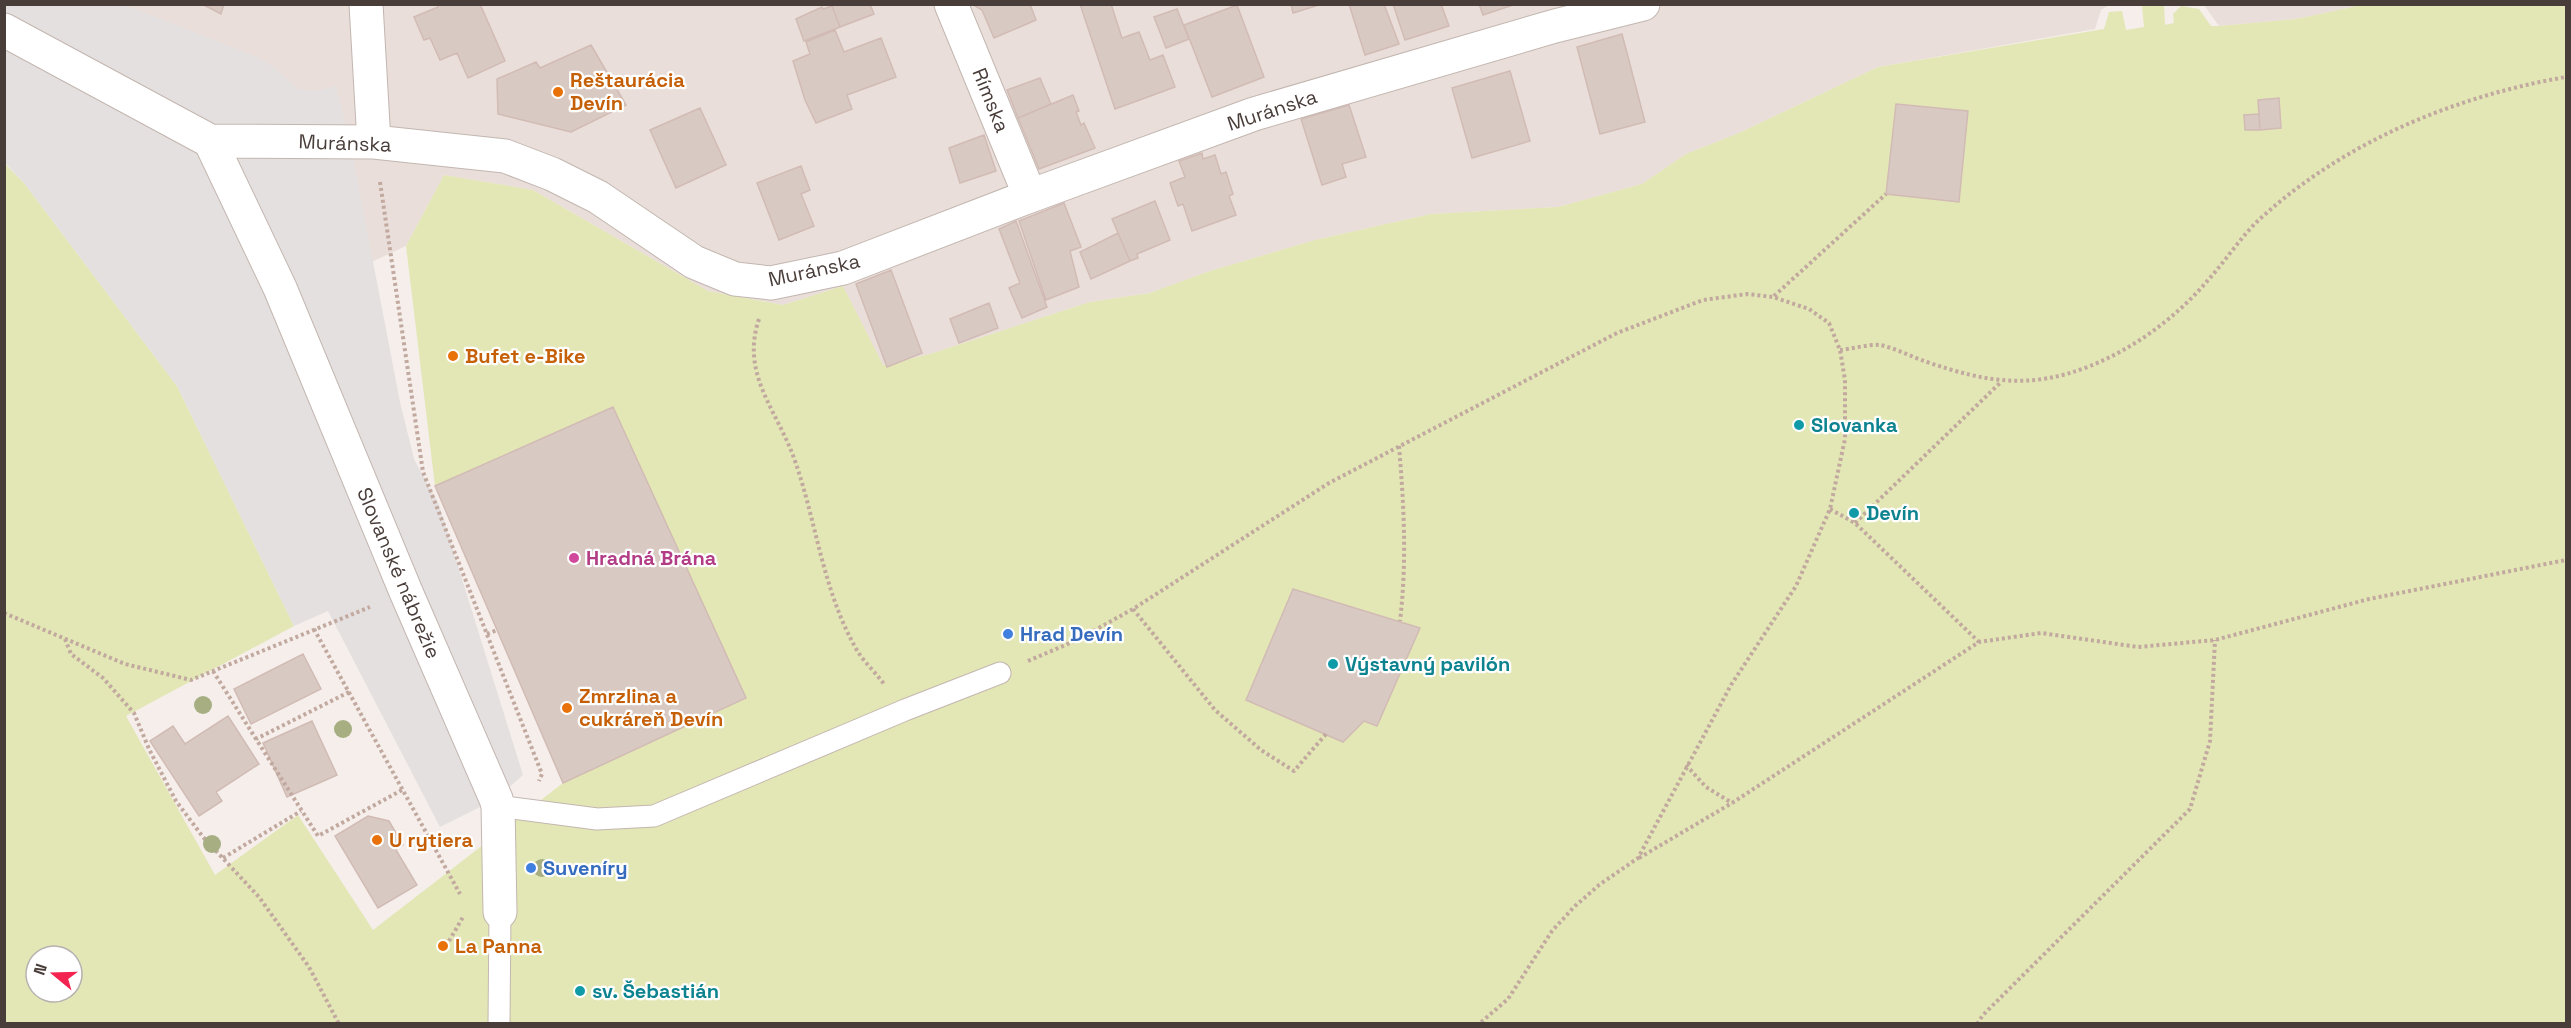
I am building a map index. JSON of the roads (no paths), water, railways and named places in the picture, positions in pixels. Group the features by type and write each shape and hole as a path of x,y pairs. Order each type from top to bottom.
{"street":[{"path":"366,4 374,142"},
{"name":"Rímska","path":"951,4 1030,196"},
{"name":"Muránska","path":"4,30 210,141 374,142 505,156 552,174 598,197 693,262 735,279 771,283 843,268 1030,196 1254,114 1556,26 1643,4"},
{"name":"Slovanské nábrežie","path":"210,141 280,288 406,592 512,809 500,912"}],"lane":[{"path":"512,809 597,819 654,816 905,710 1000,673"},
{"name":"Slovanské nábrežie","path":"499,1023 500,912"}],"place":[{"name":"Reštaurácia Devín","path":"558,92"},
{"name":"Bufet e-Bike","path":"453,356"},
{"name":"Slovanka","path":"1799,425"},
{"name":"Devín","path":"1854,513"},
{"name":"Hradná Brána","path":"574,558"},
{"name":"Hrad Devín","path":"1008,634"},
{"name":"Výstavný pavilón","path":"1333,664"},
{"name":"Zmrzlina a cukráreň Devín","path":"567,708"},
{"name":"U rytiera","path":"377,840"},
{"name":"Suveníry","path":"531,868"},
{"name":"La Panna","path":"443,946"},
{"name":"sv. Šebastián","path":"580,991"}]}
